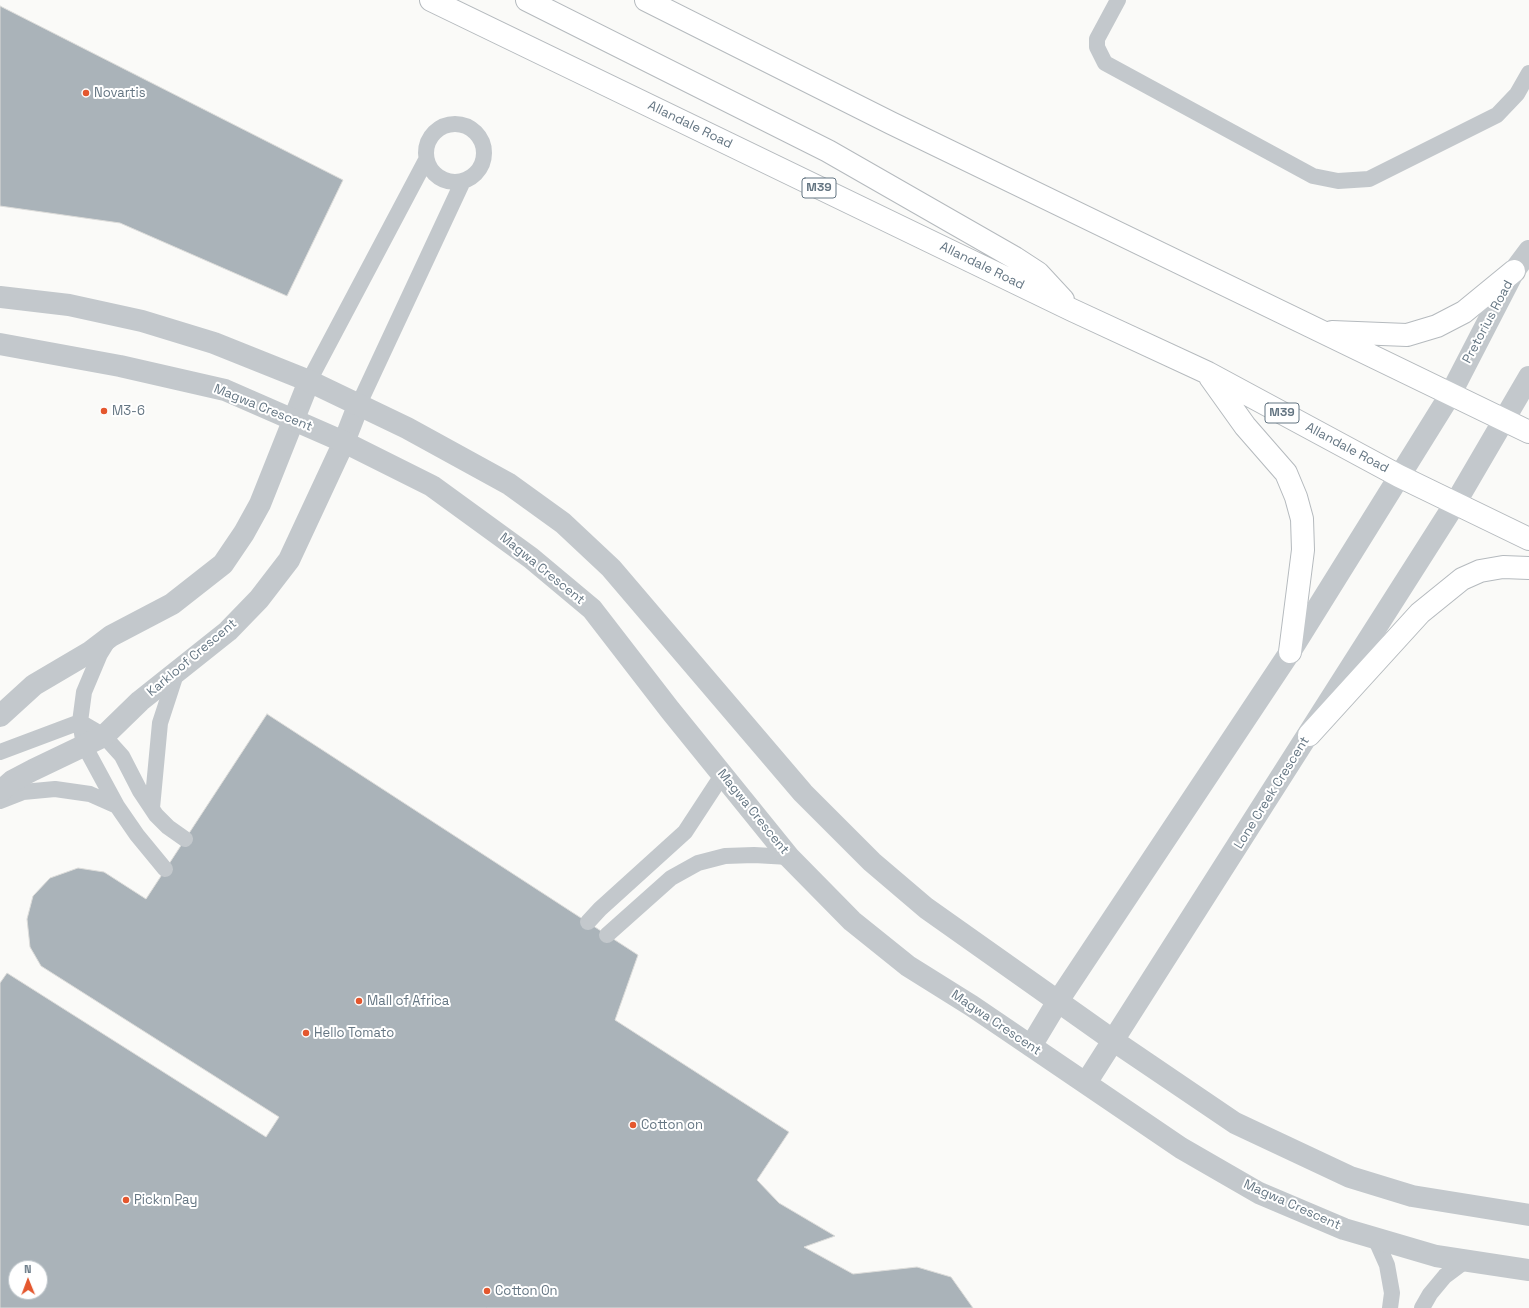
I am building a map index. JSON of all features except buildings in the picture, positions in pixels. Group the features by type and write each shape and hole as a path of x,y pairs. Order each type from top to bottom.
{"main road":[{"name":"Allandale Road","path":"431,0 1072,310 1208,373 1399,476 1456,502 1529,539"},
{"path":"527,0 835,155 1014,258 1038,274 1072,310"},
{"path":"646,0 891,123 1529,432"},
{"path":"1320,331 1407,335 1429,328 1464,312 1514,271"},
{"path":"1208,373 1245,426 1286,473 1296,497 1302,519 1303,550 1290,652"},
{"path":"1309,735 1420,613 1462,579 1480,571 1503,568 1529,568"}],"street":[{"name":"Pretorius Road","path":"1399,476 1450,395 1514,271 1529,251"},
{"path":"0,297 69,305 142,321 214,343 309,381 358,406 407,428 510,484 563,523 611,568 803,793 872,862 926,908 1114,1041 1235,1123 1350,1177 1412,1196 1529,1214"},
{"name":"Magwa Crescent","path":"0,344 120,366 225,390 344,442 432,486 531,558 592,609 789,857 858,926 908,966 1031,1046 1181,1148 1259,1193 1344,1229 1436,1256 1529,1270"},
{"path":"1503,420 1529,377"},
{"path":"0,716 34,686 90,652 111,636 172,604 223,564 244,533 260,504 309,381"},
{"name":"Karkloof Crescent","path":"0,792 12,781 104,736 140,701 178,669 228,631 259,599 289,560 344,442 358,406"},
{"name":"Lone Creek Crescent","path":"1086,1083 1456,502 1503,420"},
{"path":"1031,1046 1058,1001 1290,652 1399,476"}],"lane":[{"path":"1118,0 1097,38 1097,47 1105,63 1313,176 1338,181 1369,179 1497,115 1516,94 1529,73"},
{"path":"309,381 426,160 428,142 433,134 449,125 458,124 467,127 475,133 481,141 484,150 483,160 479,170 464,181 454,183 436,176 426,160"},
{"path":"358,406 464,181"},
{"path":"111,636 100,654 84,692 80,722 84,745 117,806 137,835 166,869"},
{"path":"152,808 160,723 178,669"},
{"path":"80,722 104,736 122,756 140,791 162,822 185,839"},
{"path":"0,752 80,722"},
{"path":"588,922 600,909 685,832 723,774"},
{"path":"0,800 23,792 55,789 90,794 117,806"},
{"path":"607,935 671,878 698,863 725,856 754,855 789,857"},
{"path":"1374,1238 1386,1265 1392,1293 1390,1308"},
{"path":"1422,1308 1430,1294 1446,1276 1465,1261"}],"place":[{"name":"Novartis","path":"86,93"},
{"name":"M3-6","path":"104,411"},
{"name":"Mall of Africa","path":"359,1001"},
{"name":"Hello Tomato","path":"306,1033"},
{"name":"Cotton on","path":"633,1125"},
{"name":"Pick n Pay","path":"126,1200"},
{"name":"Cotton On","path":"487,1291"}]}
